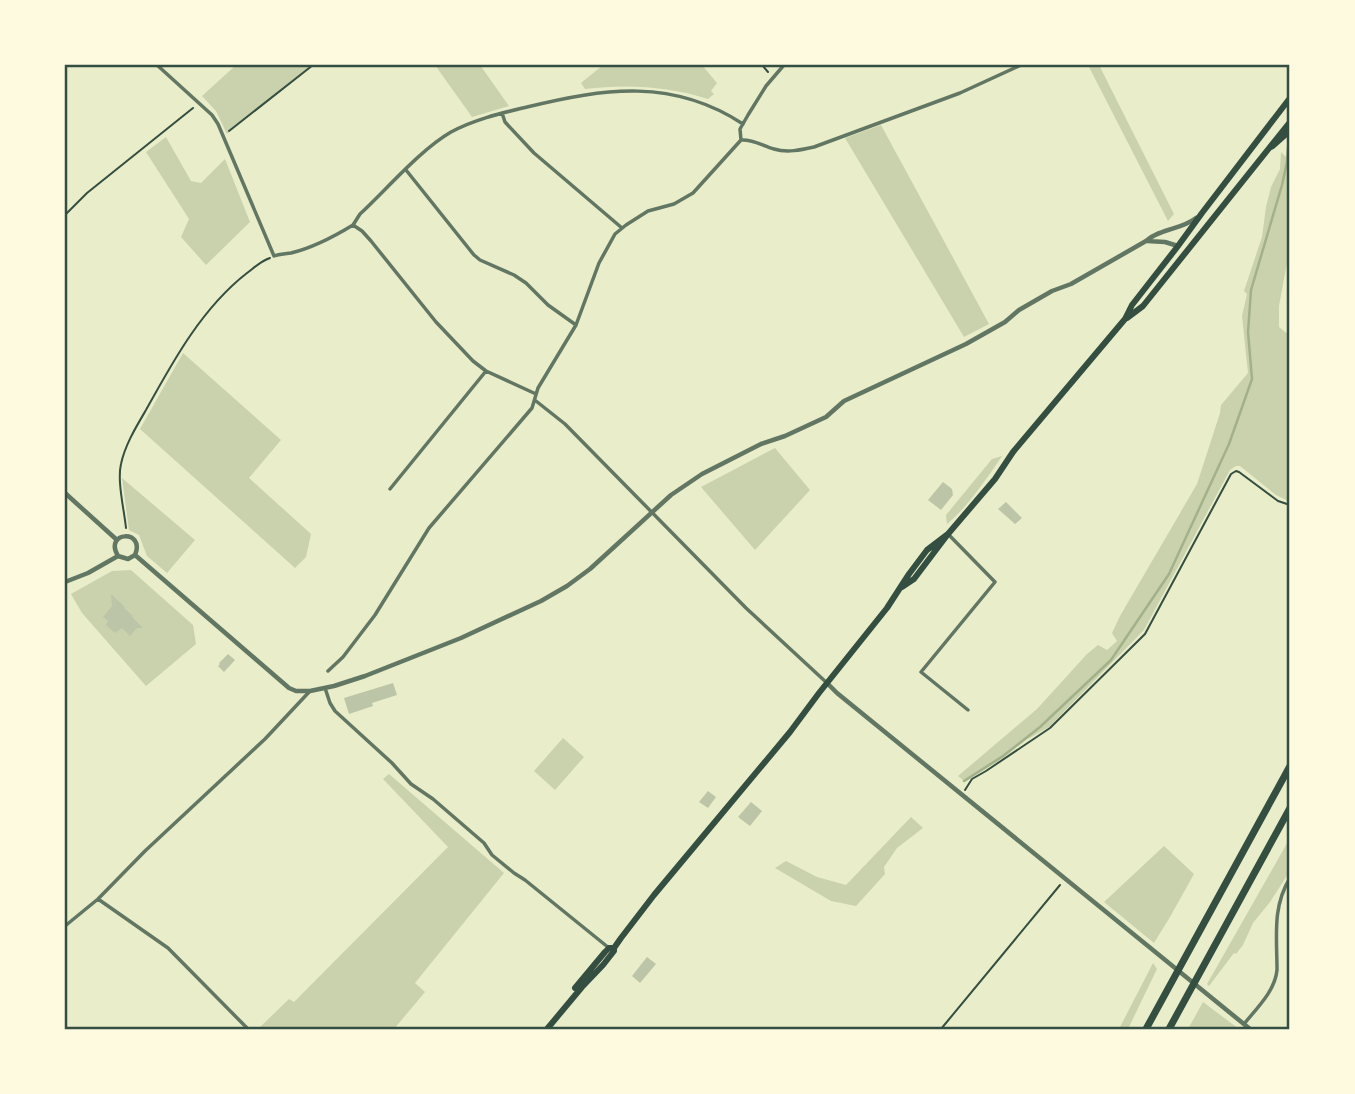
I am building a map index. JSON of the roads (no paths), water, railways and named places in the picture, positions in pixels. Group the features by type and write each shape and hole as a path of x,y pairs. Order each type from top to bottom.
{"highway":[{"path":"1272,146 1290,130"},
{"path":"1146,1029 1290,766"},
{"path":"1169,1029 1290,808"}],"main road":[{"path":"1125,319 1132,304 1290,98"},
{"path":"545,1029 603,965 614,951 611,948 790,732 901,588 914,579 1013,452 1125,319 1143,306 1290,122"},
{"path":"1178,246 1186,251"}],"street":[{"path":"157,65 212,115 274,256 314,244 353,225 360,214 430,147 450,133 502,113 553,100 607,91 652,92 679,95 705,103 743,124"},
{"path":"741,140 740,130 743,124 766,86 784,65"},
{"path":"328,671 376,615 424,534 532,408 536,394 576,325 602,257 615,233 648,211 674,204 693,193 741,140 777,150 814,147 960,93 1021,65"},
{"path":"502,113 505,122 534,153 621,228"},
{"path":"406,170 474,255 514,275 548,306 576,325"},
{"path":"135,555 286,686 296,691 325,688 407,660 489,626 550,596 590,569 671,495 702,474 761,444 825,417 844,401 966,344 1005,322 1052,290 1071,284 1156,233 1191,222 1202,213"},
{"path":"353,225 371,241 436,322 473,361 486,371 536,394"},
{"path":"1146,241 1178,246"},
{"path":"390,489 486,371"},
{"path":"536,401 565,424 746,608 857,710 1250,1029"},
{"path":"65,493 117,540"},
{"path":"948,534 995,582 921,672 968,710"},
{"path":"65,582 95,570 118,556 128,559 135,555 136,542 126,536 117,540 114,547 118,556"},
{"path":"325,688 335,711 411,783 484,843 492,855 611,948"},
{"path":"65,926 98,899 155,841 265,739 310,691"},
{"path":"1244,1024 1276,980 1278,905 1290,878"},
{"path":"98,899 168,948 248,1029"}],"waterway":[{"path":"964,781 1003,756 1040,727 1111,660 1169,574 1229,444 1252,379 1248,332 1251,290 1282,185 1288,147"}]}
